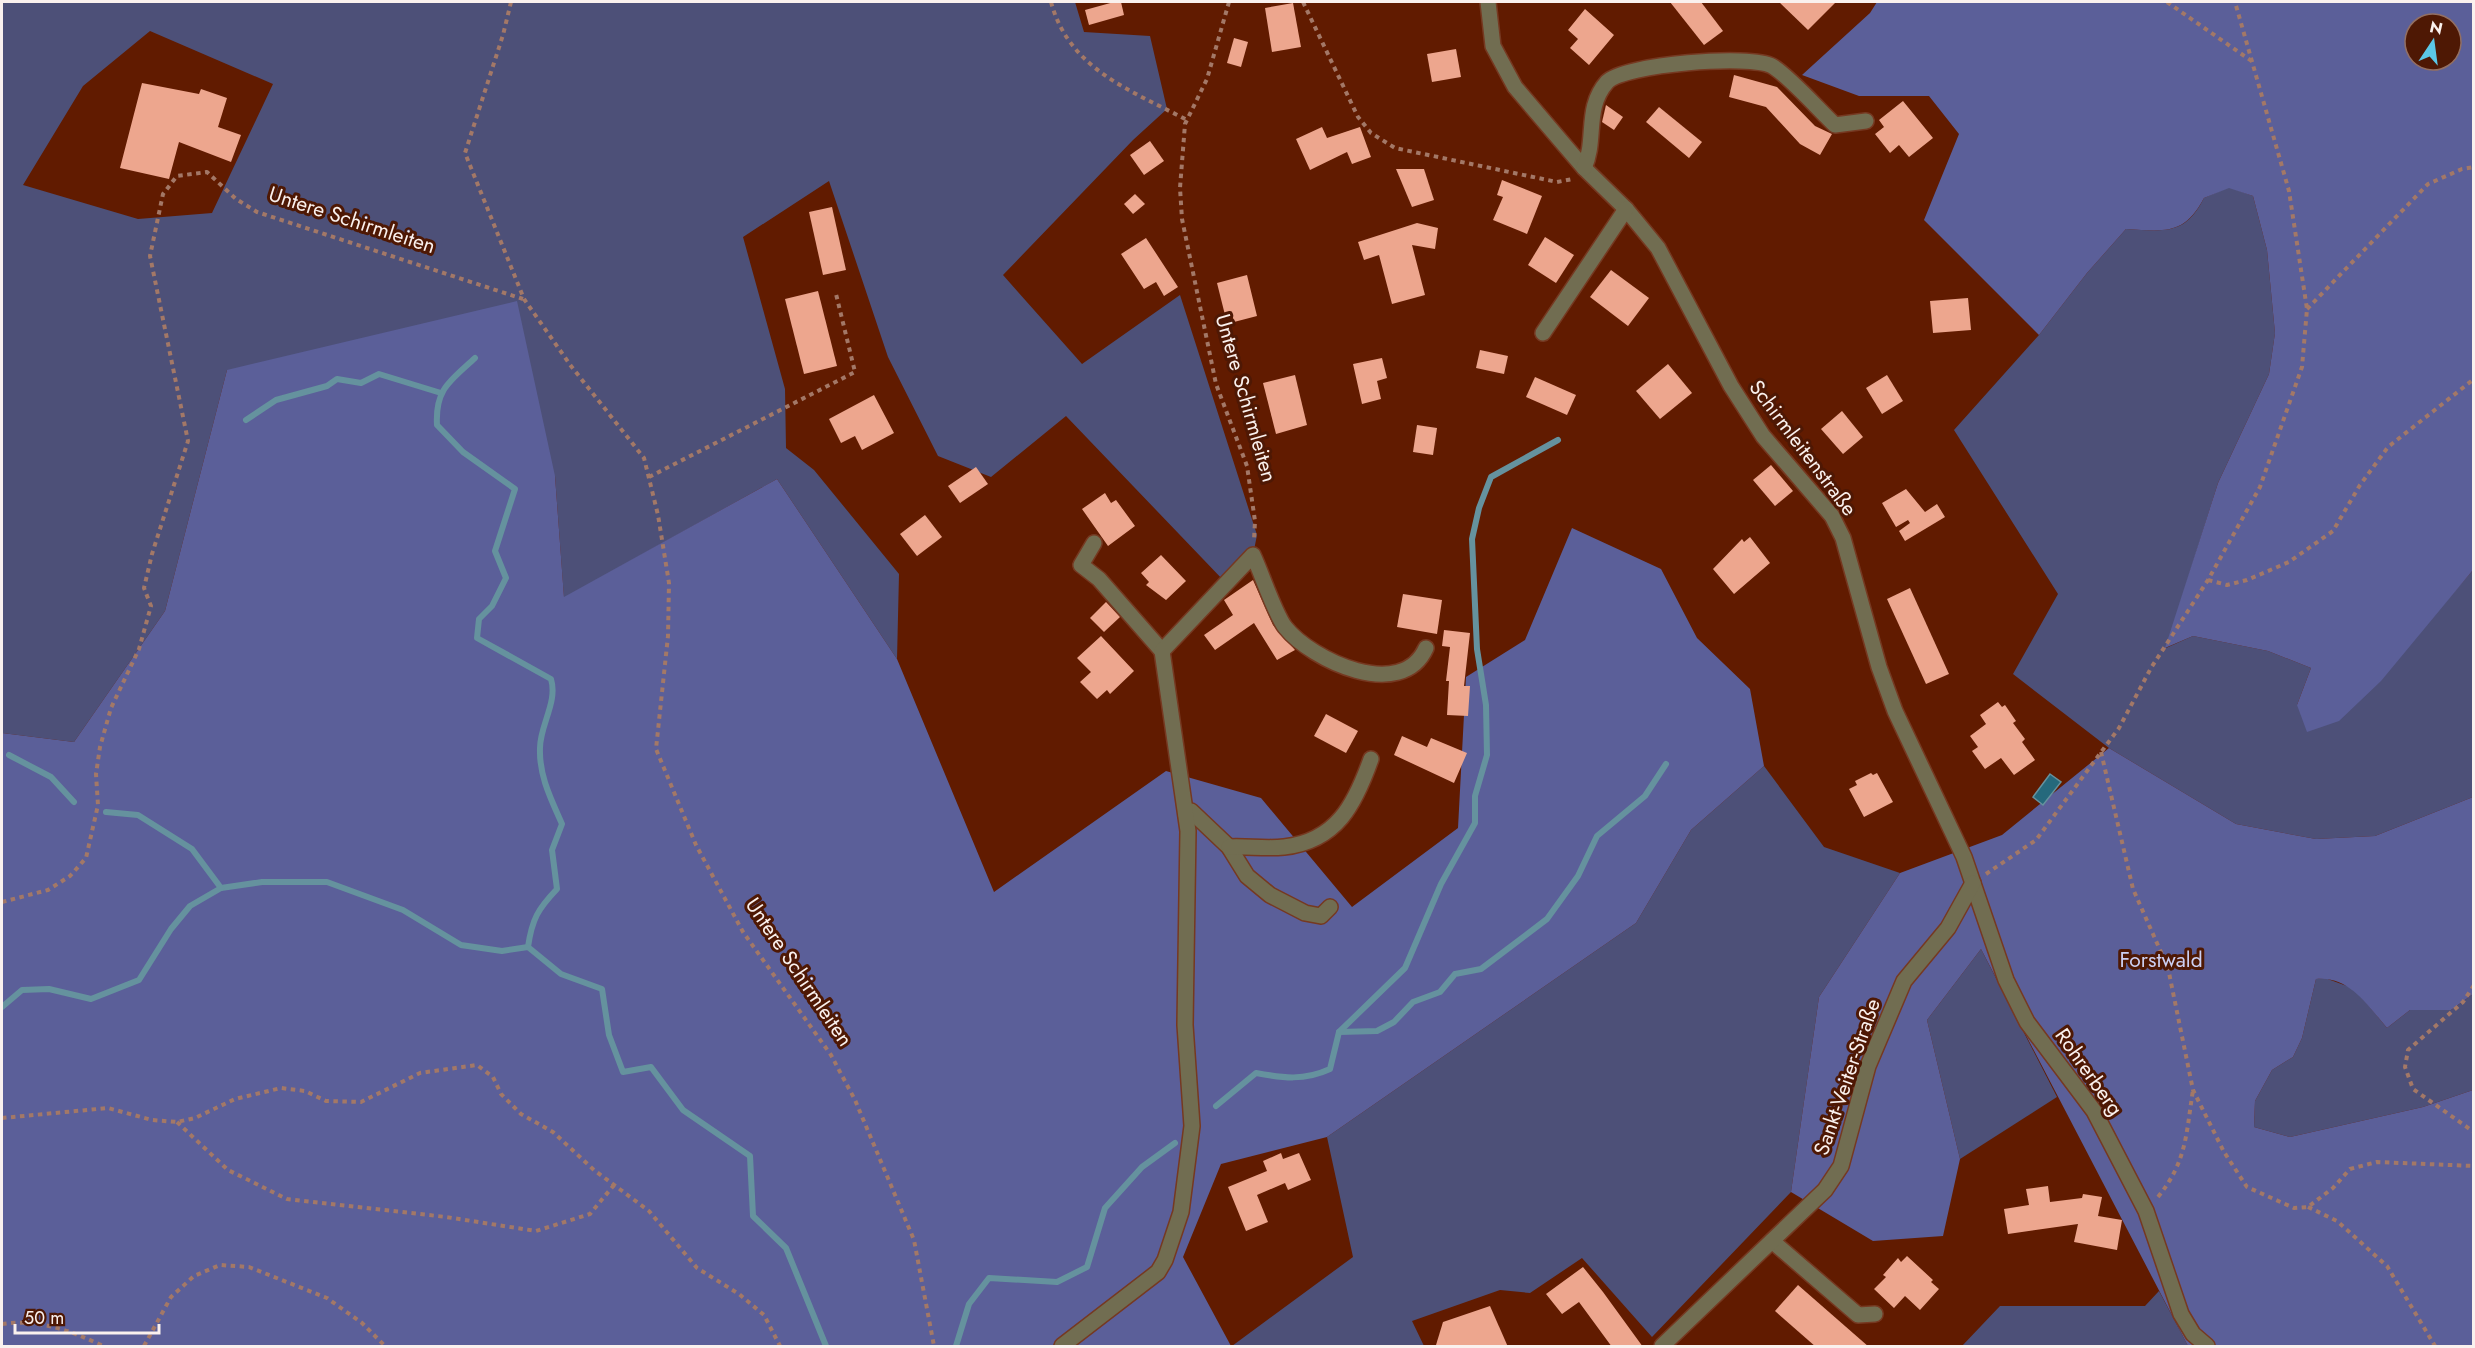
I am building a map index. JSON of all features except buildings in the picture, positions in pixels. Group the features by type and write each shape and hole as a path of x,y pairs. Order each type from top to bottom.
{"street":[{"name":"Schirmleitenstraße","path":"1488,2 1493,46 1515,87 1584,168 1626,208 1658,248 1731,386 1763,436 1833,516 1844,538 1879,667 1895,711 1964,858 1973,883"},
{"path":"1584,168 1590,155 1590,121 1595,100 1609,80 1632,71 1668,64 1736,61 1771,65 1835,125 1866,121"},
{"path":"1544,333 1626,208"},
{"path":"1062,1347 1158,1272 1165,1260 1180,1212 1192,1126 1185,1025 1188,831 1162,651 1099,579 1081,565 1094,543"},
{"path":"1162,651 1253,555 1285,627 1317,654 1358,670 1384,676 1401,673 1421,659 1426,648"},
{"path":"1228,847 1285,847 1320,838 1344,817 1360,791 1371,759"},
{"path":"1186,814 1191,812 1228,847 1247,876 1270,895 1305,913 1321,916 1330,907"},
{"name":"Rohrerberg","path":"1973,883 2006,980 2026,1022 2094,1111 2146,1211 2181,1314 2193,1334 2207,1347"},
{"name":"Sankt-Veiter-Straße","path":"1664,1346 1825,1190 1841,1166 1868,1066 1904,981 1948,928 1973,883"},
{"path":"1772,1241 1858,1315 1875,1314"}],"path":[{"name":"Untere Schirmleiten","path":"511,2 503,35 465,153 524,299 571,366 644,458 658,515 669,583 668,636 656,749 696,845 742,932 831,1055 855,1100 914,1240 934,1347"},
{"path":"1051,2 1064,36 1080,56 1121,85 1186,120"},
{"name":"Untere Schirmleiten","path":"1229,2 1207,80 1186,120 1181,154 1182,219 1216,384 1247,466 1256,521 1253,555"},
{"path":"1303,2 1359,117 1371,132 1395,148 1557,182 1575,179 1584,168"},
{"path":"2167,2 2254,62"},
{"path":"1973,883 2036,840 2119,728 2151,668 2208,580 2259,487 2302,367 2307,309 2289,191 2235,2"},
{"path":"2307,309 2428,184 2462,169 2474,167"},
{"name":"Untere Schirmleiten","path":"2,902 27,898 48,890 70,876 86,858 98,805 96,774 100,747 111,708 142,638 151,606 144,588 188,441 150,256 163,194 177,176 207,172 237,199 257,212 524,299"},
{"path":"649,477 855,372 836,294"},
{"path":"2208,580 2227,585 2247,580 2289,562 2333,531 2360,484 2388,447 2474,378"},
{"path":"2101,751 2133,889 2168,968 2193,1090 2224,1152 2247,1187 2294,1208 2308,1207 2337,1221 2387,1266 2435,1347"},
{"path":"2474,985 2463,1002 2408,1050 2405,1067 2413,1089 2474,1132"},
{"path":"2,1118 108,1108 152,1120 177,1122 195,1118 235,1099 281,1088 305,1091 326,1101 361,1102 420,1073 477,1065 493,1077 501,1094 521,1114 553,1132 614,1185 649,1211 697,1268 739,1294 764,1315 780,1347"},
{"path":"2146,1211 2173,1178 2183,1156 2193,1090"},
{"path":"177,1122 228,1170 287,1199 446,1217 536,1231 590,1214 614,1185"},
{"path":"2308,1207 2333,1188 2350,1169 2377,1162 2474,1166"},
{"path":"144,1347 171,1297 194,1276 220,1265 249,1267 327,1298 362,1323 385,1347"},
{"path":"2,1324 17,1322 61,1327 103,1347"}],"shaded area":[{"path":"2,2 1075,2 1084,32 1150,36 1167,109 1133,140 1003,275 1082,364 1180,295 1257,535 1253,555 1225,582 1066,416 991,477 938,456 888,357 829,181 743,237 785,389 786,448 814,470 899,574 897,659 777,479 564,598 555,476 227,370 165,611 74,742 2,733","holes":["150,31 273,84 212,213 138,219 23,185 83,86"]},
{"path":"2229,187 2253,196 2267,250 2275,333 2269,374 2218,483 2166,648 2193,636 2268,651 2311,668 2297,705 2431,619 2473,570 2473,797 2375,836 2316,839 2236,824 2109,748 2013,674 2058,594 1954,430 2039,335 2087,273 2126,229 2162,230 2181,225 2197,210 2204,198"},
{"path":"1764,766 1824,847 1900,873 1819,997 1791,1192 1652,1337 1582,1258 1530,1293 1500,1290 1412,1321 1424,1346 1232,1346 1353,1257 1327,1137 1636,923 1691,830"},
{"path":"2050,774 2061,782 2043,805 2033,797"},
{"path":"1981,949 2057,1097 1960,1159 1927,1020"},
{"path":"2325,978 2355,989 2387,1028 2410,1010 2451,1010 2473,994 2473,1090 2423,1107 2290,1137 2254,1127 2255,1101 2272,1070 2293,1057 2302,1038 2316,979"},
{"path":"2159,1291 2188,1346 1962,1346 2000,1306 2145,1306"}],"green space":[{"path":"1877,2 2473,2 2473,570 2381,681 2339,721 2307,732 2297,705 2311,668 2268,651 2193,636 2165,648 2218,483 2269,374 2275,333 2267,250 2253,196 2229,188 2204,198 2189,219 2181,225 2162,230 2126,229 2087,273 2039,335 1924,220 1959,134 1929,96 1859,96 1802,75 1870,13"},
{"path":"517,301 555,476 564,597 777,479 897,659 994,892 1166,771 1261,798 1352,907 1458,828 1466,677 1525,640 1572,528 1661,569 1697,638 1750,689 1764,766 1691,830 1636,923 1327,1137 1221,1164 1183,1257 1231,1346 2,1346 2,733 74,742 165,611 227,370"},
{"name":"Forstwald","path":"2109,748 2236,824 2316,839 2375,836 2473,797 2473,994 2451,1010 2410,1010 2387,1028 2365,1002 2348,987 2328,979 2316,979 2302,1038 2293,1057 2272,1070 2255,1101 2254,1127 2290,1137 2423,1107 2473,1090 2473,1346 2188,1346 1981,949 1927,1020 1960,1159 1943,1236 1873,1241 1791,1192 1819,997 1900,873 2002,835"}],"waterway":[{"path":"475,358 451,380 442,394 437,413 437,425 463,452 515,489 495,551 506,578 492,606 479,619 477,638 551,679 553,688 551,705 541,739 540,758 546,787 562,824 552,850 557,889 537,915 528,947 561,974 602,989 609,1035 623,1072 651,1067 683,1110 750,1156 753,1216 786,1248 826,1346"},
{"path":"246,420 276,400 327,386 337,379 361,383 379,374 441,393"},
{"path":"1216,1106 1256,1073 1302,1077 1330,1069 1339,1032 1405,968 1441,884 1475,823 1475,796 1487,755 1486,705 1477,649 1472,539 1479,508 1491,477 1558,440"},
{"path":"9,755 51,777 74,802"},
{"path":"1339,1032 1377,1031 1394,1022 1413,1002 1440,992 1455,974 1481,969 1547,919 1578,876 1597,836 1645,796 1666,764"},
{"path":"106,812 138,815 192,849 221,888 262,882 327,882 403,910 461,945 502,951 528,947"},
{"path":"2,1007 22,990 49,989 91,999 139,980 171,929 190,906 221,888"},
{"path":"956,1346 969,1304 989,1278 1057,1282 1087,1267 1105,1208 1142,1167 1175,1143"}]}
